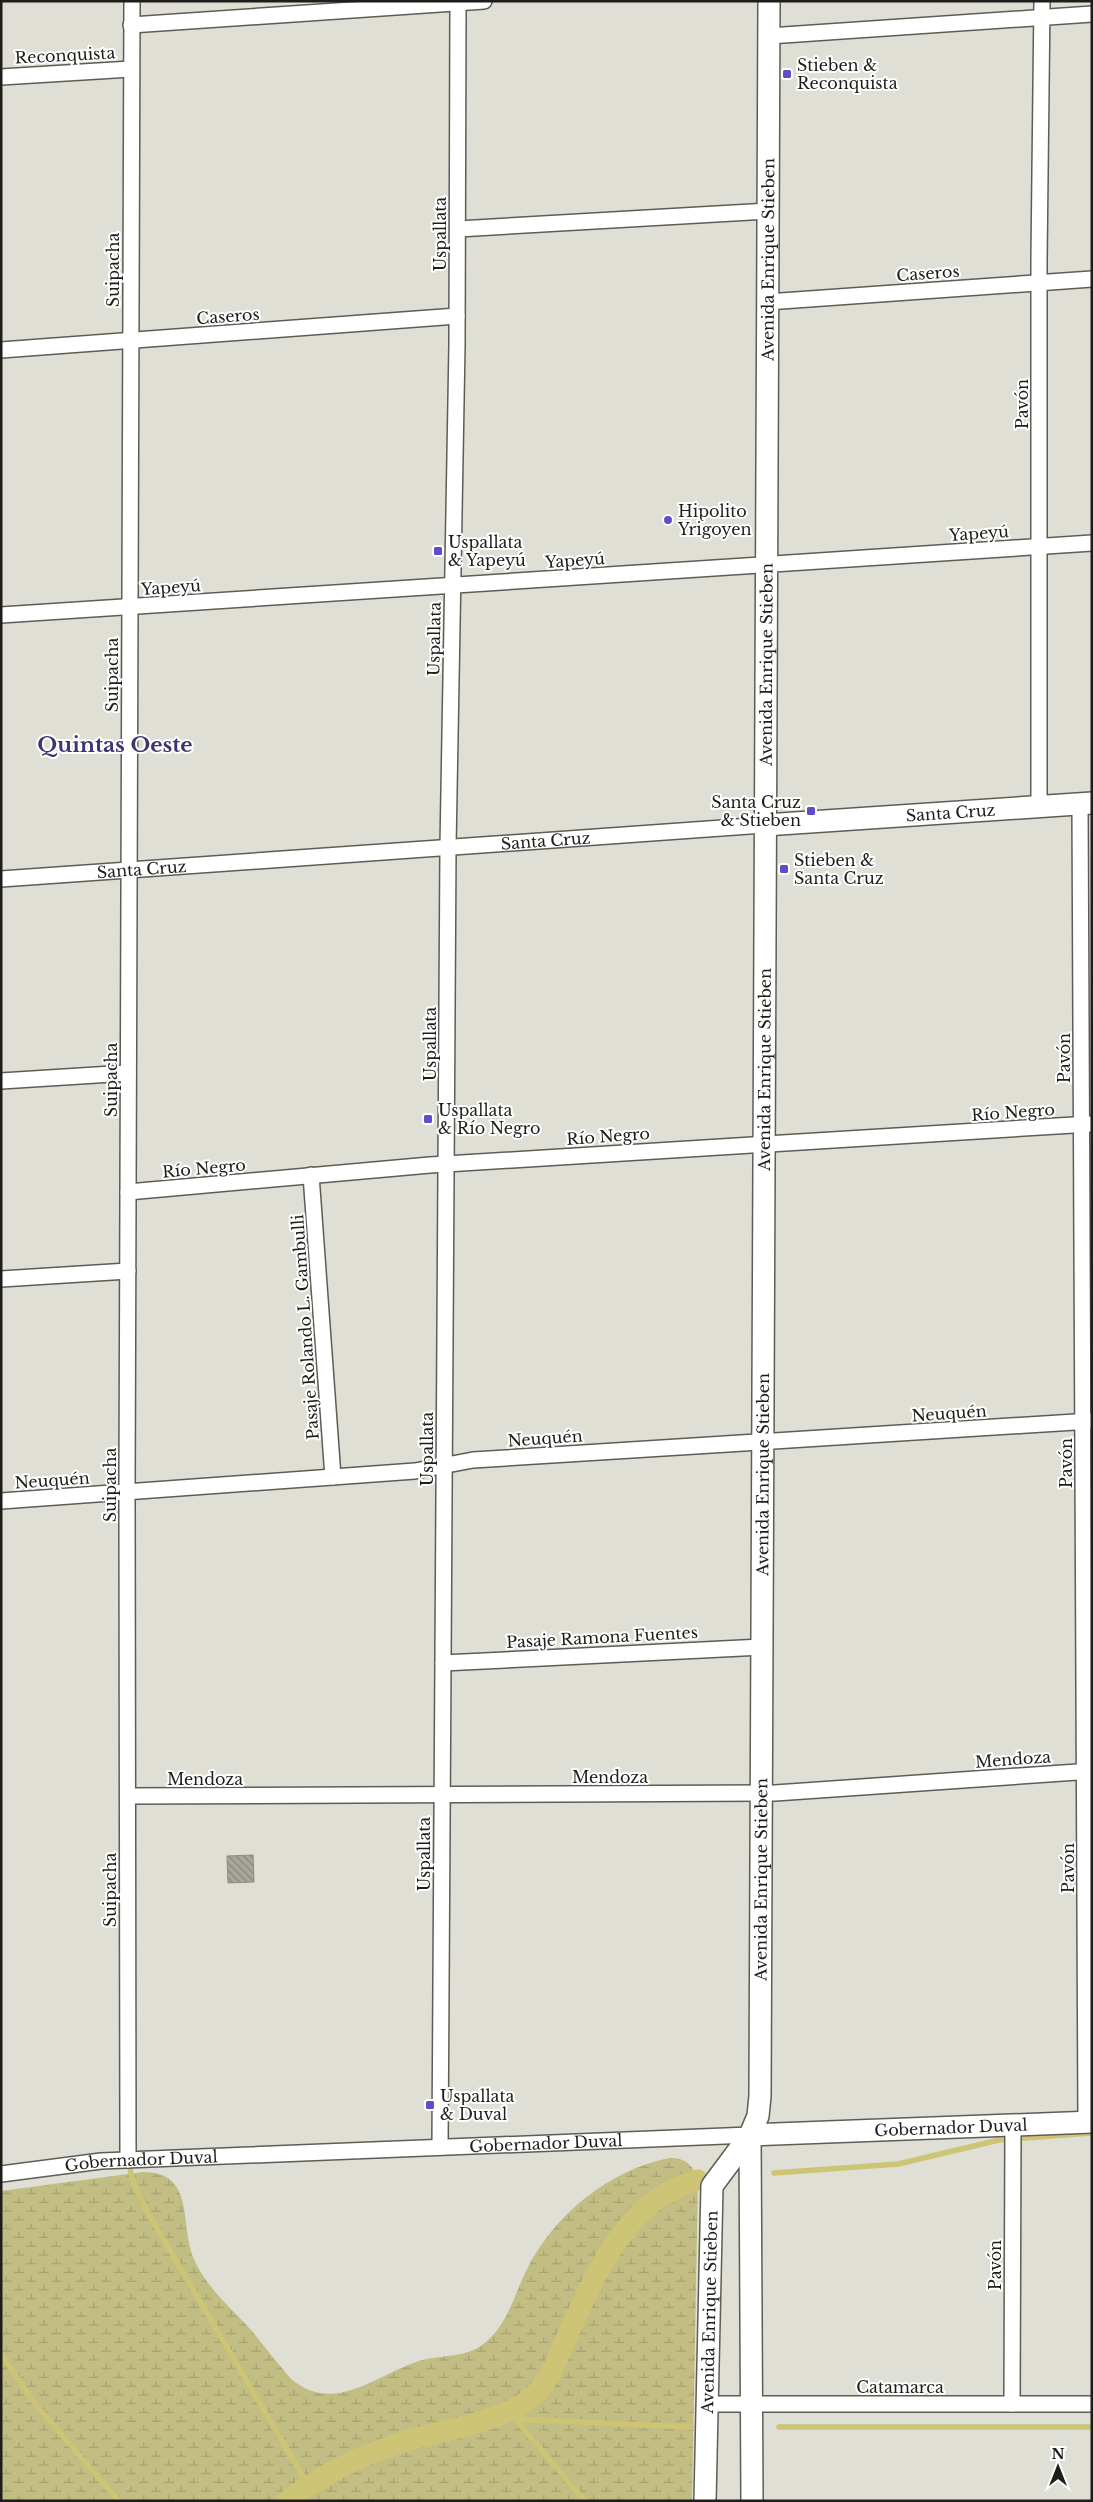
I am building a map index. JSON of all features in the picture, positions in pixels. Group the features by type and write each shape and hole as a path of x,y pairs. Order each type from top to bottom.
{"main road":[{"name":"Avenida Enrique Stieben","path":"705,2501 712,2186 750,2135 760,2106 769,1"},
{"name":"Santa Cruz","path":"765,825 1086,803"},
{"name":"Gobernador Duval","path":"750,2135 1089,2122"},
{"name":"Avenida Enrique Stieben","path":"750,2135 752,2501"}],"street":[{"name":"Suipacha","path":"128,2160 127,1492 132,1"},
{"name":"Reconquista","path":"132,25 484,1"},
{"name":"Pavón","path":"1039,806 1039,282 1042,1"},
{"name":"Uspallata","path":"440,2147 448,847 457,316 458,2"},
{"path":"769,36 1092,14"},
{"name":"Reconquista","path":"1,77 132,69"},
{"path":"458,229 768,210"},
{"name":"Caseros","path":"768,302 1092,279"},
{"name":"Caseros","path":"1,350 457,316"},
{"name":"Yapeyú","path":"1,616 1092,543"},
{"name":"Pavón","path":"1086,803 1089,2122"},
{"name":"Santa Cruz","path":"1,879 765,825"},
{"path":"1,1081 128,1073"},
{"name":"Río Negro","path":"128,1192 446,1164 1087,1124"},
{"name":"Pasaje Rolando L. Gambulli","path":"311,1175 333,1477"},
{"path":"1,1279 128,1271"},
{"name":"Neuquén","path":"1,1501 415,1471 472,1460 1087,1421"},
{"name":"Pasaje Ramona Fuentes","path":"443,1663 762,1647"},
{"name":"Mendoza","path":"128,1796 761,1794 1088,1771"},
{"name":"Pavón","path":"1012,2404 1013,2126"},
{"name":"Gobernador Duval","path":"1,2174 86,2162 750,2135"},
{"name":"Catamarca","path":"708,2404 1092,2404"}],"green space":[{"path":"669,2158 680,2159 688,2163 698,2180 692,2501 1,2501 1,2191 143,2172 160,2174 171,2181 178,2190 183,2202 194,2259 212,2288 251,2330 290,2378 306,2389 323,2393 339,2393 370,2383 419,2361 472,2351 480,2347 494,2334 506,2317 538,2249 568,2213 605,2184 625,2173"}],"building":[{"path":"253,1855 254,1882 228,1883 227,1856"}],"waterway":[{"path":"774,2173 898,2164 999,2140 1092,2133"},
{"path":"128,2162 135,2187 148,2213 308,2485"},
{"path":"287,2501 326,2475 368,2455 413,2439 491,2418 525,2403 537,2392 550,2374 588,2290 615,2243 631,2222 650,2204 672,2190 698,2180"},
{"path":"1,2354 36,2405 119,2501"},
{"path":"491,2418 691,2427"},
{"path":"515,2419 585,2501"},
{"path":"779,2427 1092,2427"}],"place":[{"name":"Stieben & Reconquista","path":"787,74"},
{"name":"Hipolito Yrigoyen","path":"668,520"},
{"name":"Uspallata & Yapeyú","path":"438,551"},
{"name":"Santa Cruz & Stieben","path":"811,811"},
{"name":"Stieben & Santa Cruz","path":"784,869"},
{"name":"Uspallata & Río Negro","path":"428,1119"},
{"name":"Uspallata & Duval","path":"430,2105"}],"district":[{"name":"Quintas Oeste","path":"115,745"}]}
